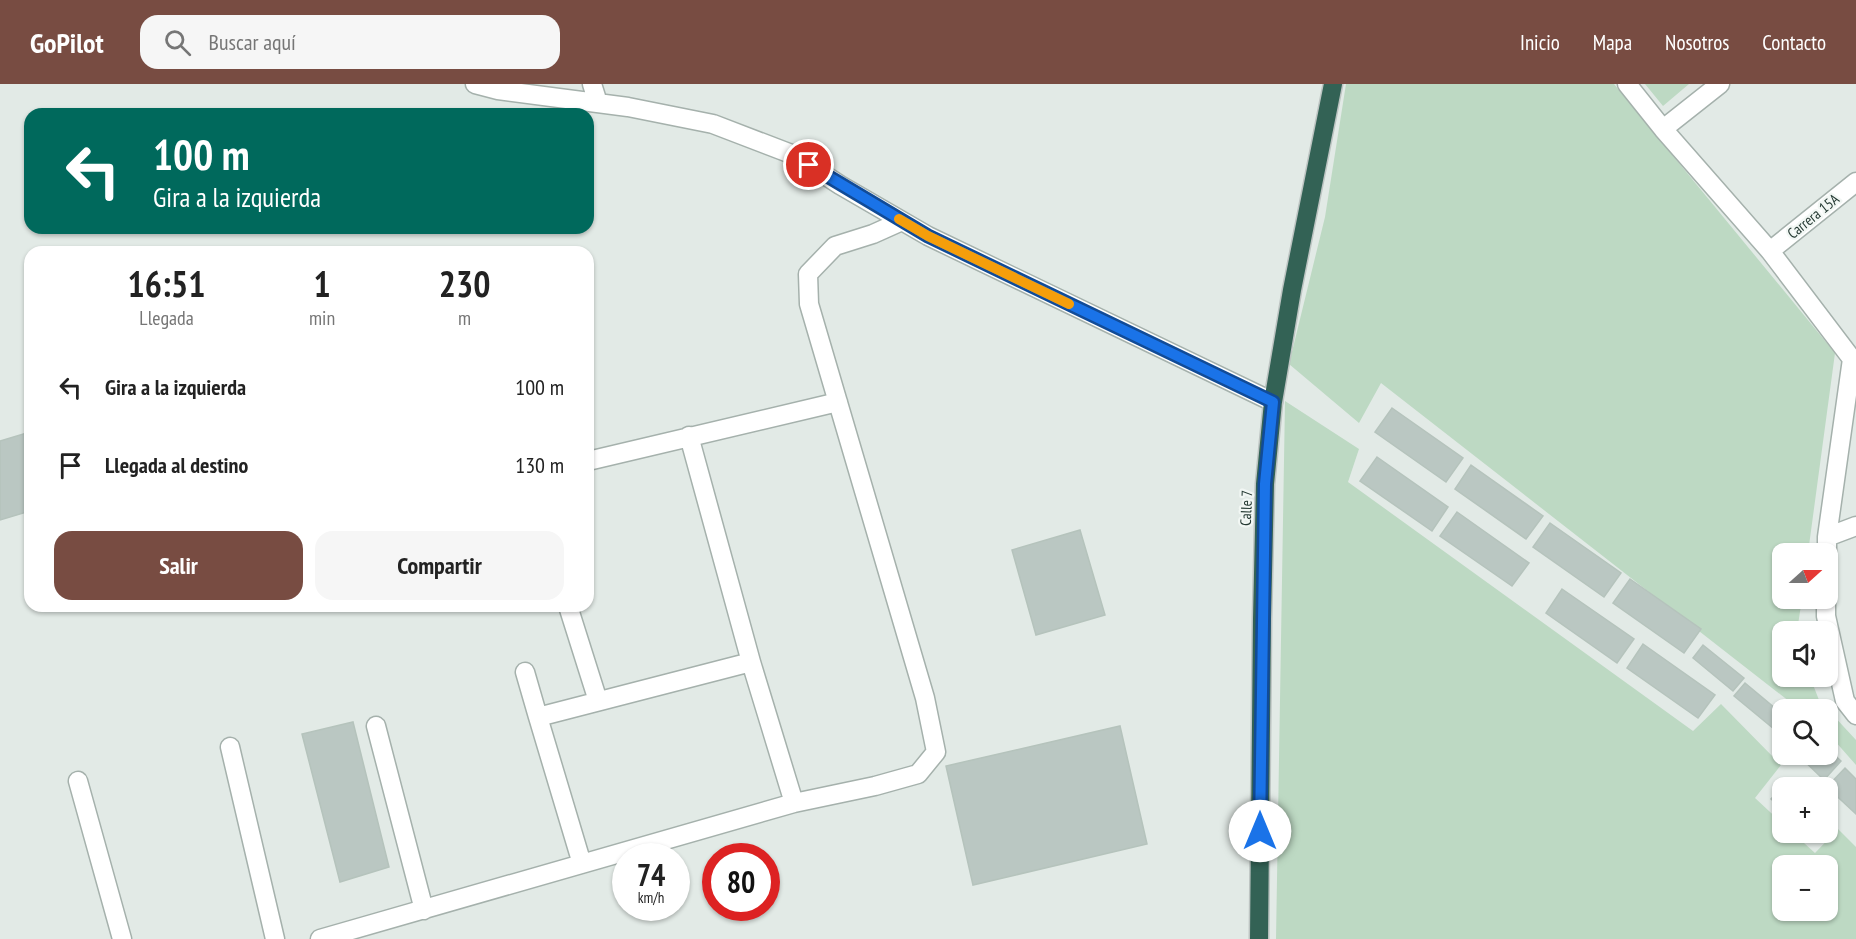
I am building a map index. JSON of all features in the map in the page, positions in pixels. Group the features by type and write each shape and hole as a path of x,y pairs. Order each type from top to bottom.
{"highway":[{"name":"Calle 7","path":"1259,939 1265,484 1273,402 1292,290 1333,84"}],"street":[{"path":"475,84 498,90 598,103 713,124 784,151 938,241 1273,402"},
{"path":"592,84 598,103"},
{"path":"1627,84 1770,251 1854,359 1827,543"},
{"path":"1664,129 1720,84"},
{"name":"Carrera 15A","path":"1770,251 1856,182"},
{"path":"320,939 794,803 875,786 918,774 936,752 925,698 809,304 808,274 835,246 873,234 902,221"},
{"path":"594,460 838,402"},
{"path":"689,436 751,662 794,803"},
{"path":"1827,537 1856,526"},
{"path":"1826,609 1826,616 1852,704"},
{"path":"570,612 598,701"},
{"path":"538,717 751,662"},
{"path":"525,672 582,864"},
{"path":"376,726 424,910"},
{"path":"230,747 275,939"},
{"path":"78,781 122,939"}],"green space":[{"path":"1346,84 1614,84 1835,353 1809,543 1772,543 1772,609 1800,609 1799,621 1772,621 1772,687 1814,687 1819,699 1786,699 1381,383 1359,423 1289,364 1325,217"},
{"path":"1645,84 1689,84 1663,106"},
{"path":"1285,401 1359,449 1348,482 1693,731 1721,704 1772,756 1772,765 1781,765 1755,798 1772,814 1772,843 1804,843 1815,853 1825,843 1838,843 1838,829 1856,847 1856,939 1276,939"},
{"path":"1838,721 1856,740 1856,765 1838,745"}],"building":[{"path":"1392,408 1463,458 1446,482 1375,432"},
{"path":"24,434 24,513 0,520 0,441"},
{"path":"1377,457 1448,507 1432,531 1360,481"},
{"path":"1471,465 1543,516 1526,539 1455,489"},
{"path":"1457,512 1529,563 1512,586 1440,536"},
{"path":"1550,523 1621,573 1604,597 1533,547"},
{"path":"1080,530 1105,615 1036,635 1012,550"},
{"path":"1630,579 1701,629 1684,653 1613,603"},
{"path":"1562,589 1634,639 1617,663 1546,613"},
{"path":"1643,644 1715,695 1698,718 1627,668"},
{"path":"1703,645 1744,678 1733,691 1693,658"},
{"path":"1745,683 1772,706 1772,727 1734,696"},
{"path":"353,722 389,867 340,882 302,734"},
{"path":"1120,726 1147,844 973,885 946,766"},
{"path":"1808,765 1837,765 1827,777 1821,777"},
{"path":"1845,768 1856,779 1856,814 1838,797 1836,777"}],"slow traffic":[{"path":"899,219 928,236 1069,304"}],"route":[{"path":"809,165 928,236 1273,402 1265,484 1260,831"}]}
